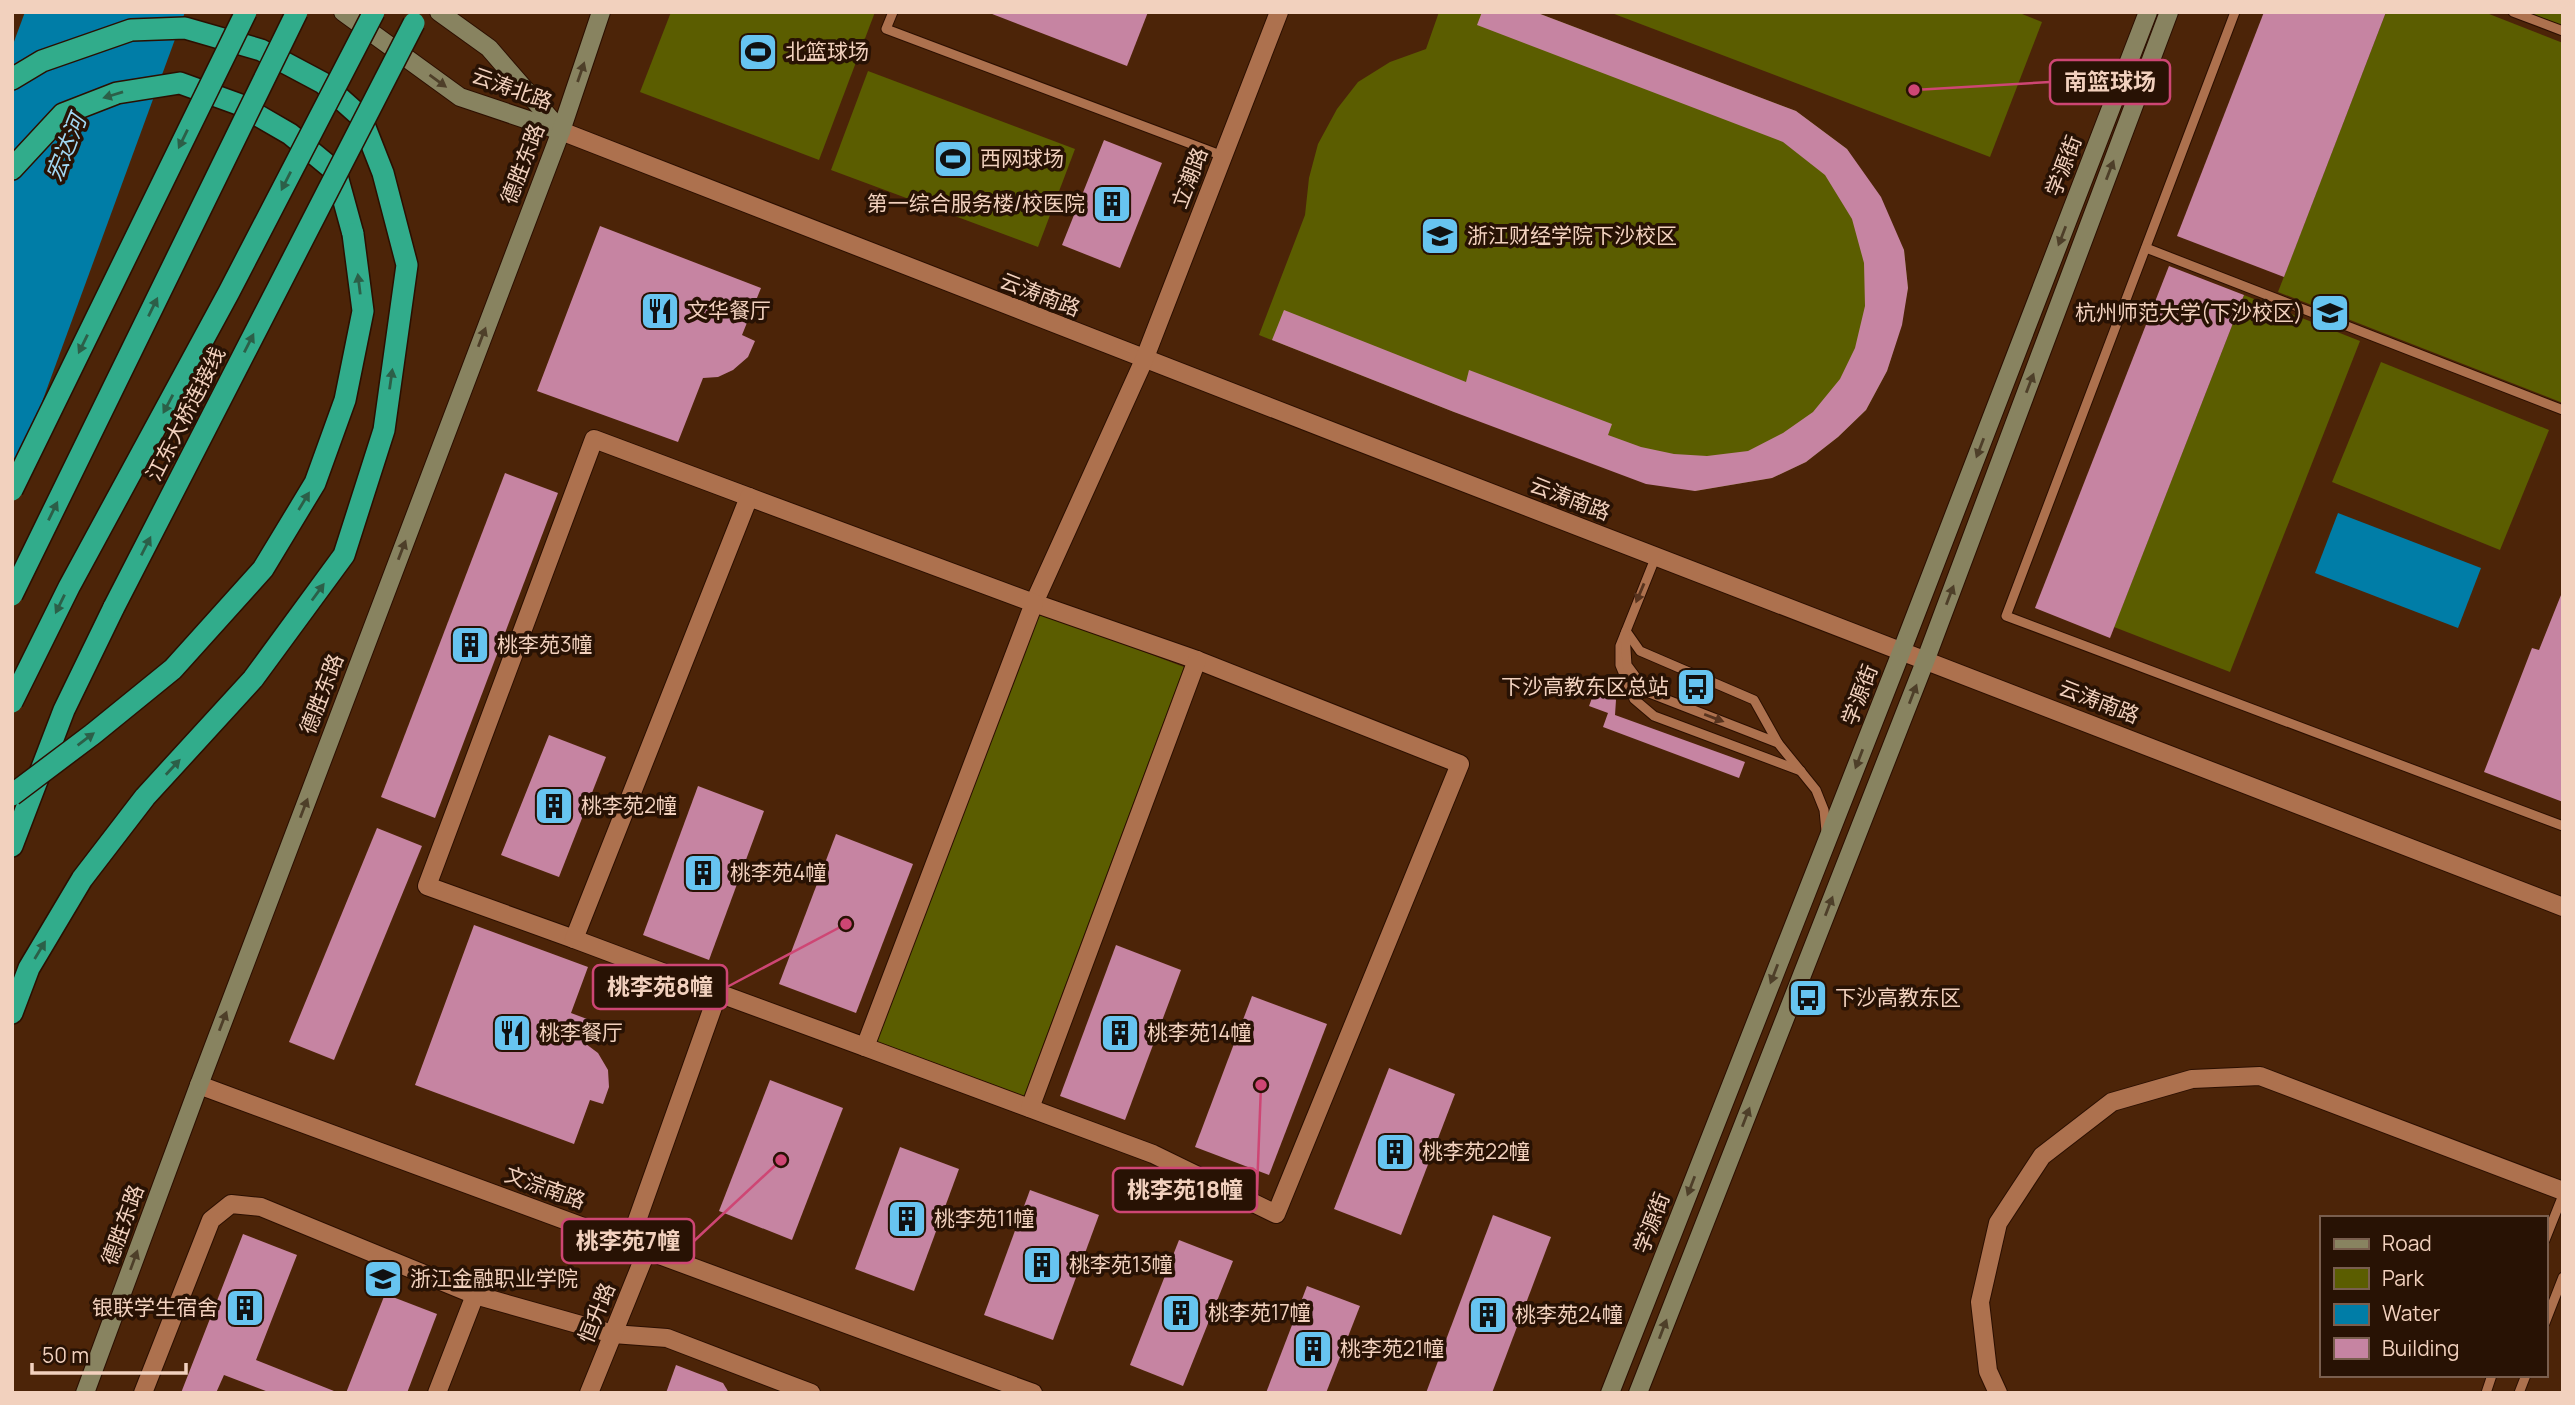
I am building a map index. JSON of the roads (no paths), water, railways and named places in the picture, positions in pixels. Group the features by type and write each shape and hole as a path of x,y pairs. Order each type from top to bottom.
{"highway":[{"path":"12,490 246,12"},
{"path":"12,595 297,12"},
{"name":"江东大桥连接线","path":"12,702 69,587 229,292 374,12"},
{"name":"江东大桥连接线","path":"12,846 64,710 419,12"},
{"path":"12,79 42,61 131,30 185,28 261,50 323,83 361,117 383,173 407,265 384,430 344,555 253,680 145,797 82,879 29,968 12,1013"},
{"path":"12,169 63,114 117,93 180,83 238,104 290,134 336,172 353,234 363,311 345,400 315,483 263,569 173,669 12,795"}],"main road":[{"name":"云涛北路","path":"344,12 460,97 561,131"},
{"name":"云涛北路","path":"439,12 489,48 561,131"},
{"name":"德胜东路","path":"85,1393 561,131 601,12"},
{"name":"学源街","path":"1610,1393 1827,843 2148,12"},
{"path":"1638,1393 1926,659 2169,12"}],"street":[{"name":"立潮路","path":"865,1047 1034,603 1144,360 1279,12"},
{"name":"云涛南路","path":"561,131 1144,360 1926,659 2563,907"},
{"path":"594,439 749,497 1034,603 1197,660 1460,764 1276,1214 1153,1154 427,886 594,439"},
{"path":"574,939 749,497"},
{"path":"1030,1108 1197,660"},
{"path":"629,1243 718,993"},
{"path":"1998,1393 1988,1371 1980,1302 1998,1223 2042,1156 2112,1102 2192,1079 2260,1076 2563,1193"},
{"name":"文淙南路","path":"199,1085 1033,1393"},
{"path":"143,1393 211,1220 231,1204 261,1208 475,1295 613,1334 667,1338 788,1389 811,1393"},
{"name":"恒升路","path":"589,1393 647,1250"},
{"path":"437,1393 475,1295"}],"lane":[{"path":"893,12 886,29 1223,156"},
{"path":"2235,12 2006,616 2563,826"},
{"path":"2513,12 2563,31"},
{"path":"2146,248 2563,410"},
{"path":"1656,556 1620,646 1620,665 1634,699 1654,716 1801,771"},
{"path":"1625,629 1627,665 1647,692 1778,743"},
{"path":"1625,629 1640,651 1754,700 1778,743 1816,790 1824,810 1827,843"},
{"path":"2547,1235 2563,1193"},
{"path":"2547,1319 2563,1277"}],"water":[{"name":"宏达河","path":"25,12 185,12 12,484 12,47"},
{"path":"2338,513 2481,568 2458,628 2315,573"}],"place":[{"name":"北篮球场","path":"758,52"},
{"name":"南篮球场","path":"1914,90"},
{"name":"西网球场","path":"953,159"},
{"name":"第一综合服务楼/校医院","path":"1112,204"},
{"name":"浙江财经学院下沙校区","path":"1440,236"},
{"name":"文华餐厅","path":"660,311"},
{"name":"杭州师范大学(下沙校区)","path":"2330,313"},
{"name":"桃李苑3幢","path":"470,645"},
{"name":"下沙高教东区总站","path":"1696,687"},
{"name":"桃李苑2幢","path":"554,806"},
{"name":"桃李苑4幢","path":"703,873"},
{"name":"桃李苑8幢","path":"846,924"},
{"name":"下沙高教东区","path":"1808,998"},
{"name":"桃李餐厅","path":"512,1033"},
{"name":"桃李苑14幢","path":"1120,1033"},
{"name":"桃李苑18幢","path":"1261,1085"},
{"name":"桃李苑22幢","path":"1395,1152"},
{"name":"桃李苑7幢","path":"781,1160"},
{"name":"桃李苑11幢","path":"907,1219"},
{"name":"桃李苑13幢","path":"1042,1265"},
{"name":"浙江金融职业学院","path":"383,1279"},
{"name":"银联学生宿舍","path":"245,1308"},
{"name":"桃李苑17幢","path":"1181,1313"},
{"name":"桃李苑24幢","path":"1488,1315"},
{"name":"桃李苑21幢","path":"1313,1349"}]}
